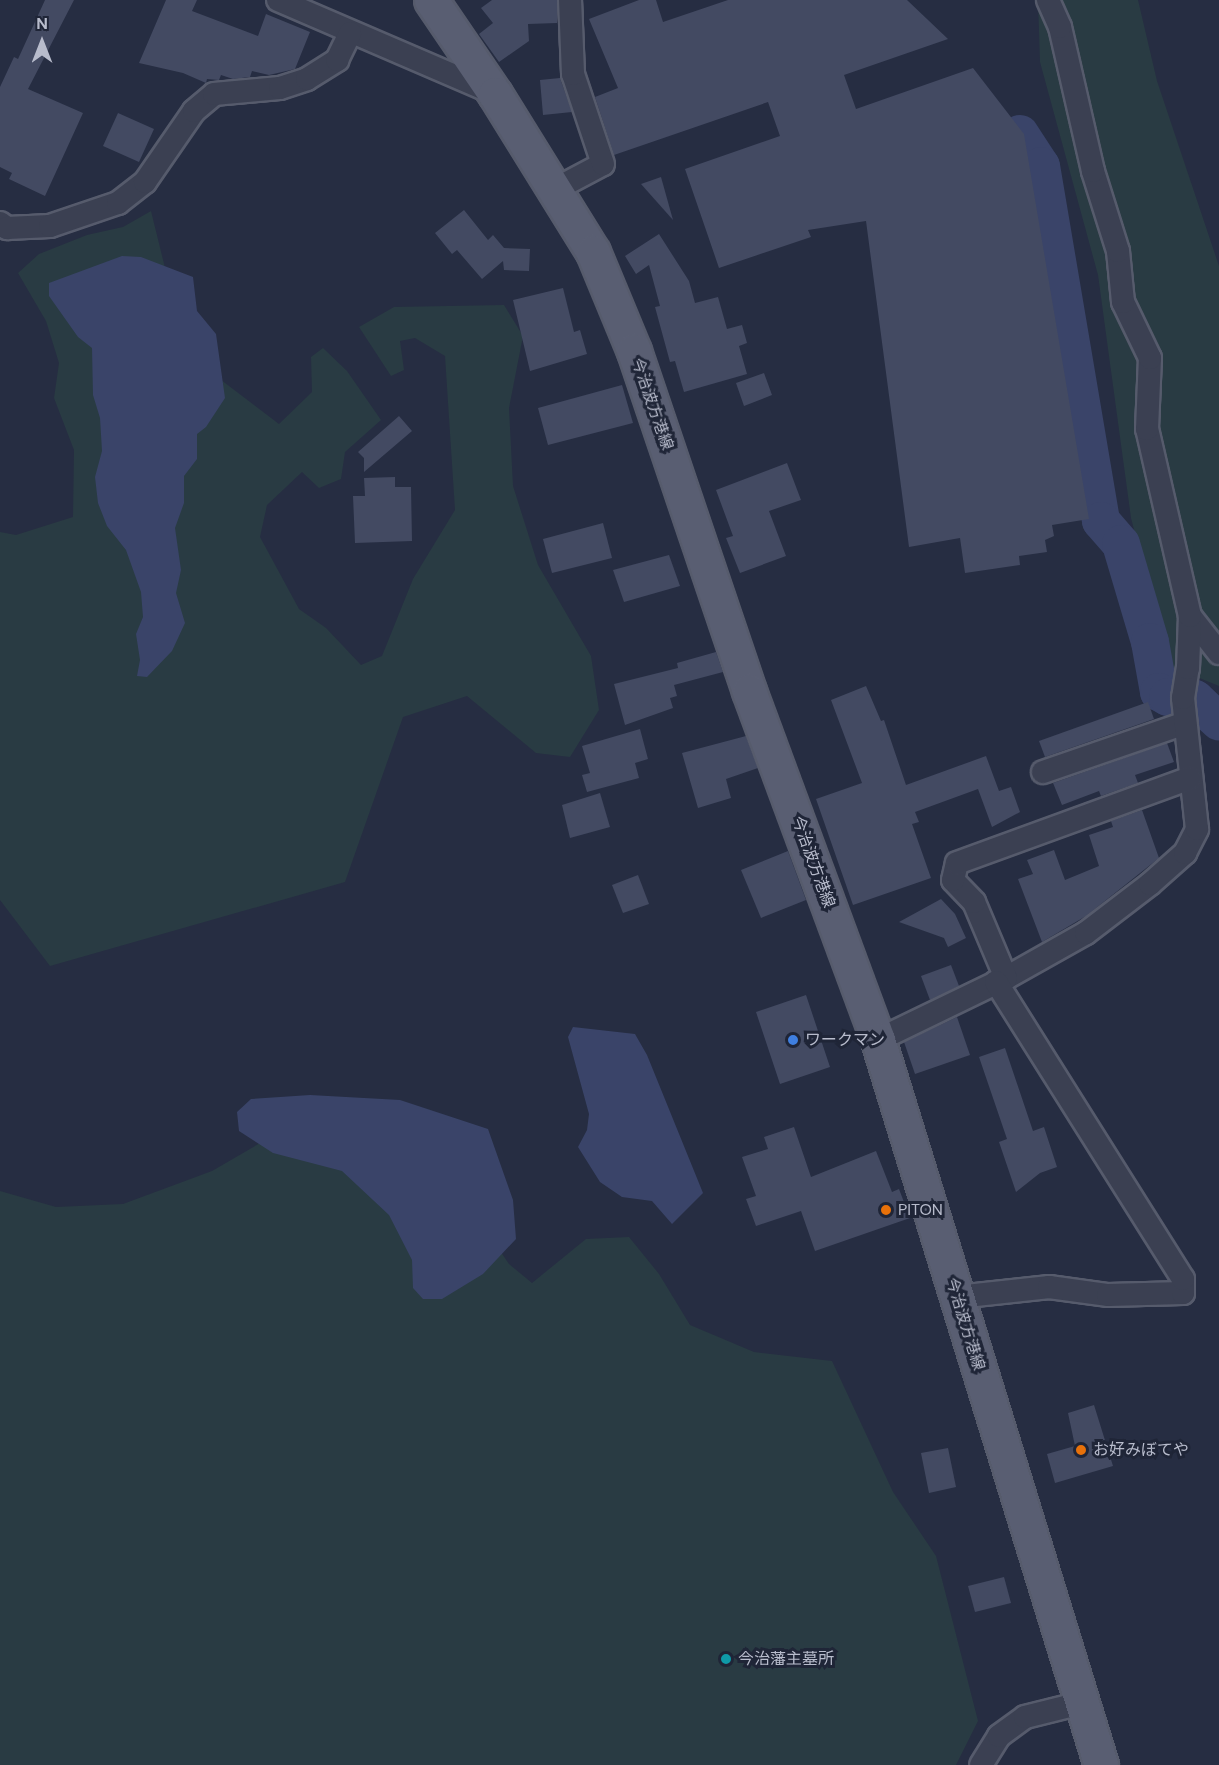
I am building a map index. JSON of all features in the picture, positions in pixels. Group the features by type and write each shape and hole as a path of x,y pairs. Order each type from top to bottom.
{"main road":[{"name":"今治波方港線","path":"436,1 593,252 634,351 749,691 878,1040 1101,1765"}],"street":[{"path":"278,0 495,94"},
{"path":"554,190 603,164 573,74 570,0"},
{"path":"878,1040 1001,980 1086,933 1185,853 1197,829 1183,698 1188,668 1190,616 1148,429 1150,358 1123,302 1118,251 1093,171 1060,27 1048,0"},
{"path":"0,223 8,228 50,226 118,202 146,182 194,111 214,94 280,88 307,79 337,60 350,33"},
{"path":"1190,616 1219,653"},
{"path":"1043,772 1185,723"},
{"path":"957,1297 1049,1287 1108,1295 1183,1293 1183,1279 1001,980 974,902 953,880 957,863 1190,778"},
{"path":"981,1765 999,1736 1025,1717 1081,1703"}],"shaded area":[{"path":"1038,0 1138,0 1157,81 1219,266 1219,686 1170,666 1131,518 1098,275 1040,62"},
{"path":"151,211 168,280 204,367 279,424 312,392 311,357 323,348 347,371 381,420 345,452 341,479 319,488 302,472 267,505 260,537 299,609 326,628 361,665 382,656 413,579 455,510 445,356 415,338 400,341 404,370 391,376 359,327 394,307 504,305 523,336 509,408 513,486 538,565 591,656 599,710 570,757 536,753 467,696 403,717 345,882 50,966 0,900 0,532 16,535 73,517 74,450 54,398 59,363 46,321 18,273 39,254 87,235 123,227"},
{"path":"291,1125 451,1179 509,1264 532,1283 586,1239 629,1237 659,1274 690,1325 754,1352 832,1361 893,1492 936,1556 978,1721 956,1765 0,1765 0,1191 56,1207 123,1204 212,1171"}],"water":[{"path":"122,256 141,257 193,277 197,311 216,334 225,398 206,427 197,434 197,459 184,476 184,503 175,528 181,570 176,593 185,623 172,651 147,677 137,676 140,660 136,634 143,617 141,592 126,550 107,526 98,503 95,477 102,451 100,418 93,395 92,348 78,337 49,296 49,283"},
{"path":"573,1027 635,1034 647,1055 703,1193 672,1224 652,1201 622,1197 600,1182 578,1147 587,1130 589,1114 568,1037"},
{"path":"310,1095 400,1100 488,1129 513,1200 516,1239 483,1274 442,1299 423,1299 413,1288 412,1260 389,1215 342,1171 273,1153 239,1131 237,1112 251,1099"}],"building":[{"path":"45,0 74,0 28,89 83,113 45,196 9,179 12,173 0,167 0,87 14,57 18,59"},
{"path":"166,0 197,0 192,11 258,36 266,14 310,32 295,69 269,75 252,71 250,77 233,79 221,75 219,80 207,79 206,83 183,73 139,63"},
{"path":"492,0 557,0 557,23 528,24 529,41 499,62 479,34 493,23 481,8"},
{"path":"639,0 656,0 663,22 728,0 907,0 948,39 844,75 856,109 973,68 1024,134 1089,519 1052,525 1054,536 1045,540 1047,552 1019,556 1020,565 965,573 960,538 909,547 866,221 808,230 811,237 719,268 685,169 780,136 768,102 614,155 595,97 618,88 589,19"},
{"path":"560,78 572,112 543,115 540,80"},
{"path":"118,113 154,129 139,162 103,146"},
{"path":"661,177 673,220 641,184"},
{"path":"464,210 488,240 493,235 504,248 530,249 529,271 504,270 503,261 482,279 457,250 452,254 435,233"},
{"path":"659,234 689,281 695,303 718,297 727,329 742,325 747,343 739,346 747,374 684,392 675,361 670,362 655,307 660,306 649,265 636,274 625,256"},
{"path":"563,288 574,332 580,330 587,354 530,371 513,300"},
{"path":"764,373 772,395 744,406 736,383"},
{"path":"622,385 633,423 548,445 538,408"},
{"path":"399,416 412,431 364,472 364,458 358,452"},
{"path":"787,463 801,500 769,511 786,556 740,573 726,538 733,536 716,490"},
{"path":"395,477 395,487 411,487 412,541 355,543 353,496 365,496 364,478"},
{"path":"603,523 612,558 552,573 543,539"},
{"path":"669,555 680,586 624,602 613,570"},
{"path":"716,652 723,672 674,685 677,696 670,698 673,708 625,725 614,684 678,668 677,663"},
{"path":"866,686 881,721 884,720 906,785 986,756 999,791 1011,787 1020,812 992,827 978,789 915,812 919,822 912,824 931,878 853,905 816,799 862,783 831,700"},
{"path":"1148,702 1154,719 1045,757 1039,741"},
{"path":"640,729 648,759 635,763 639,778 587,792 582,775 590,773 582,746"},
{"path":"746,736 758,768 726,779 731,798 698,808 682,753"},
{"path":"1167,743 1174,762 1135,775 1138,783 1101,796 1099,791 1062,805 1053,783"},
{"path":"600,793 610,827 570,838 562,805"},
{"path":"1142,810 1159,858 1086,916 1042,942 1018,879 1033,874 1027,860 1054,850 1065,880 1099,866 1089,835 1113,827 1111,821"},
{"path":"788,851 806,900 761,918 741,870"},
{"path":"638,875 649,904 623,913 612,885"},
{"path":"941,899 955,914 966,938 948,947 944,938 899,922"},
{"path":"951,965 959,986 930,1000 921,976"},
{"name":"ワークマン","path":"806,995 830,1067 780,1084 756,1012"},
{"path":"957,1017 970,1055 915,1074 904,1042"},
{"path":"1005,1048 1033,1131 1044,1127 1057,1167 1040,1173 1016,1192 999,1142 1007,1139 979,1057"},
{"path":"794,1127 811,1177 876,1151 892,1192 899,1189 910,1218 815,1251 801,1211 756,1226 746,1199 756,1196 742,1157 768,1149 764,1137"},
{"path":"1094,1405 1113,1466 1055,1483 1047,1454 1075,1446 1068,1413"},
{"path":"948,1448 956,1487 929,1493 921,1453"},
{"path":"1004,1577 1011,1603 975,1612 968,1586"}],"waterway":[{"path":"1020,134 1041,166 1101,521 1121,544 1150,642 1159,692 1168,697 1195,699 1219,721"}],"place":[{"name":"ワークマン","path":"793,1040"},
{"name":"PITON","path":"886,1210"},
{"name":"お好みぼてや","path":"1081,1450"},
{"name":"今治藩主墓所","path":"726,1659"}]}
